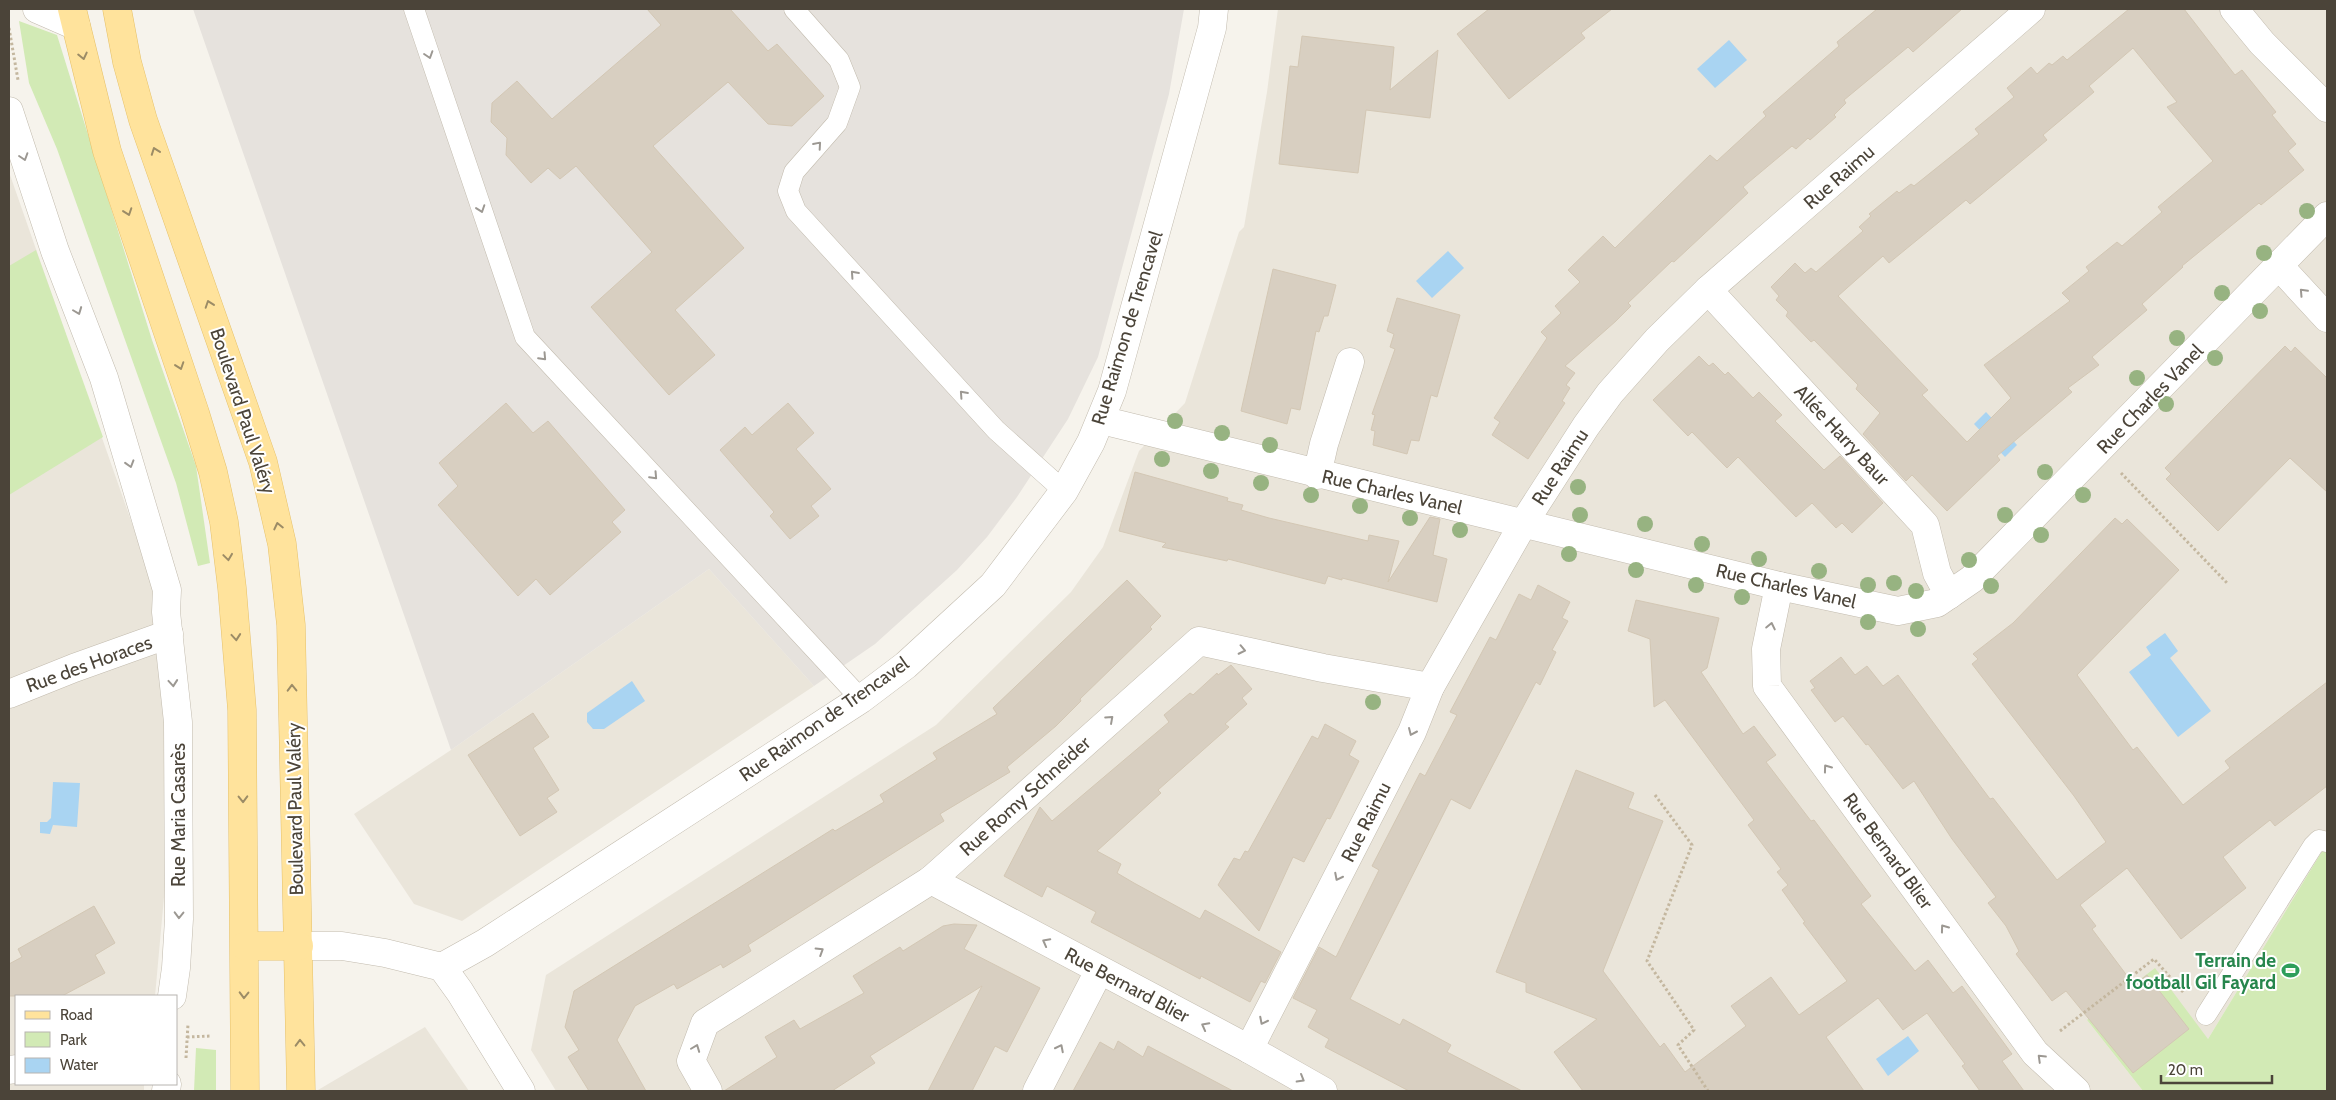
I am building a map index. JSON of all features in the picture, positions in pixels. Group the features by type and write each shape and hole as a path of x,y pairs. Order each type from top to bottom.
{"main road":[{"name":"Boulevard Paul Valéry","path":"117,9 127,62 144,120 263,462 282,544 291,625 301,1091"},
{"path":"74,17 107,151 195,412 213,472 224,522 232,588 242,710 245,1091"},
{"path":"245,946 299,946"}],"street":[{"path":"37,9 74,17"},
{"name":"Rue Raimon de Trencavel","path":"442,967 485,943 860,699 906,665 993,585 1064,492 1101,420 1112,390 1212,28 1214,9"},
{"name":"Rue Raimu","path":"1249,1049 1412,732 1430,687 1523,524 1586,426 1610,393 1657,340 1708,290 2031,9"},
{"path":"2234,9 2262,42 2327,108"},
{"path":"9,111 55,251 104,378 167,590 166,612 169,634"},
{"name":"Rue Charles Vanel","path":"1101,420 1317,475 1779,586 1898,611 1937,602 1972,579 2280,267 2327,216"},
{"path":"2280,267 2327,318"},
{"name":"Allée Harry Baur","path":"1708,290 1925,525 1937,573 1950,595"},
{"path":"1317,475 1324,444 1350,362"},
{"name":"Rue Bernard Blier","path":"1779,586 1766,649 1767,686 2035,1052 2076,1091"},
{"name":"Rue des Horaces","path":"9,694 74,668 169,634"},
{"name":"Rue Maria Casarès","path":"169,634 178,722 179,919 172,995"},
{"name":"Rue Romy Schneider","path":"708,1091 691,1062 705,1023 931,880 1199,641 1323,668 1430,687"},
{"name":"Rue Bernard Blier","path":"931,880 1099,971 1249,1049 1322,1091"},
{"path":"299,946 342,946 385,953 442,967 460,992 521,1091"},
{"path":"1037,1091 1099,971"}],"lane":[{"path":"414,9 525,337 860,699"},
{"path":"794,9 839,60 850,87 838,123 794,172 788,191 796,211 996,430 1064,492"},
{"path":"2206,1015 2313,846 2318,840 2327,842"}],"path":[{"path":"2099,451 2228,584"},
{"path":"1654,795 1692,844 1647,961 1694,1030 1678,1045 1708,1091"},
{"path":"2059,1032 2154,959 2206,1015"}],"shaded area":[{"path":"193,9 1184,9 1169,94 1098,357 1068,419 1017,497 987,537 957,570 875,644 814,686 709,569 451,750"},
{"path":"1278,9 2327,9 2327,850 2324,848 2208,1039 2087,1020 2143,1091 556,1091 531,1050 546,975 936,725 1071,592 1103,547 1139,451 1185,403 1239,232 1244,227 1267,92"},
{"path":"9,172 150,575 172,712 171,820 155,995 15,995 15,1085 144,1085 144,1091 9,1091"},
{"path":"709,569 814,686 462,921 414,904 354,814 451,750"},
{"path":"425,1027 469,1091 318,1091 318,1090"}],"green space":[{"path":"19,21 57,35 152,340 196,466 210,563 198,566 176,483 57,149 29,83"},
{"path":"36,250 103,437 9,495 9,266"},
{"name":"Terrain de football Gil Fayard","path":"2324,848 2327,850 2327,1091 2143,1091 2087,1020 2155,968 2208,1039"},
{"path":"196,1048 216,1050 216,1091 194,1091"}],"water":[{"path":"1729,40 1747,60 1715,88 1697,69"},
{"path":"1448,251 1464,268 1432,298 1416,281"},
{"path":"1986,412 2017,445 2005,457 1974,424"},
{"path":"2165,633 2178,651 2170,658 2211,711 2178,737 2129,672 2151,655 2146,647"},
{"path":"632,681 645,701 604,729 593,729 587,722 587,713"},
{"path":"53,782 80,783 77,827 53,825 50,834 40,833 40,822 47,822 51,818"},
{"path":"1908,1036 1919,1051 1888,1076 1876,1059"}],"building":[{"path":"647,9 730,9 768,51 777,44 824,96 792,126 768,124 728,82 653,146 744,248 675,310 715,355 669,395 591,307 652,252 576,166 560,179 548,168 531,183 506,155 507,138 491,122 492,103 517,81 552,119 661,25"},
{"path":"1489,9 1612,9 1581,33 1585,38 1509,99 1457,34"},
{"path":"1877,9 1962,9 1913,52 1908,47 1844,100 1846,103 1834,115 1836,117 1810,140 1808,138 1796,149 1792,146 1743,187 1748,193 1674,262 1672,261 1628,303 1631,306 1616,321 1565,366 1575,373 1566,385 1570,388 1562,401 1565,403 1528,459 1492,435 1500,422 1494,418 1547,338 1541,332 1561,313 1555,306 1580,282 1568,270 1603,236 1615,248 1710,155 1717,161 1766,116 1763,112 1839,46 1837,42"},
{"path":"2129,9 2184,9 2235,75 2242,70 2276,112 2272,115 2296,144 2288,151 2304,170 2261,205 2259,203 2182,266 2142,304 2147,310 2092,357 2099,365 2068,388 2072,392 1997,456 2000,460 1947,511 1912,475 1906,481 1863,434 1880,413 1856,389 1858,385 1814,340 1811,342 1786,316 1788,312 1776,300 1779,296 1771,287 1795,263 1805,273 1811,268 1816,272 1863,231 1859,227 1871,216 1869,214 1897,191 1899,193 1911,184 1914,186 1979,134 1975,129 2014,97 2007,88 2031,67 2037,74 2049,63 2052,65 2063,56 2067,60","holes":["2133,48 2177,102 2167,107 2213,161 2158,207 2162,212 2122,246 2117,242 2086,267 2089,271 2062,293 2070,301 1984,365 2011,398 1967,442 1922,395 1928,390 1838,296 1883,256 1889,263 1966,200 1970,204 2047,140 2043,135 2094,92 2089,86"]},
{"path":"1302,36 1394,47 1390,90 1438,50 1430,118 1366,110 1358,173 1279,164 1290,66 1298,67"},
{"path":"1273,269 1336,285 1328,316 1324,316 1319,332 1316,331 1300,410 1291,408 1287,424 1241,411"},
{"path":"1397,298 1460,315 1437,397 1431,395 1419,441 1411,440 1407,454 1373,445 1375,431 1371,430 1375,415 1372,414 1395,349 1390,347 1394,334 1387,331"},
{"path":"2285,346 2291,352 2295,347 2327,378 2327,492 2290,458 2218,531 2166,479 2171,474 2165,468"},
{"path":"1699,356 1709,366 1713,363 1725,375 1728,372 1753,398 1759,392 1782,415 1775,421 1824,470 1840,456 1883,503 1852,533 1842,523 1836,528 1812,503 1796,517 1738,457 1727,468 1692,432 1688,436 1653,400"},
{"path":"506,403 533,433 548,421 625,510 612,522 621,532 550,595 536,579 518,596 438,505 458,486 439,463"},
{"path":"788,403 814,433 796,449 831,489 811,506 819,516 790,539 770,516 774,512 720,450 745,427 752,435"},
{"path":"1135,472 1228,498 1227,501 1243,505 1241,510 1269,518 1368,541 1369,535 1399,541 1388,582 1430,517 1440,519 1433,555 1447,559 1437,602 1342,578 1342,580 1328,576 1325,584 1228,559 1227,561 1162,547 1166,543 1119,531"},
{"path":"2115,518 2122,524 2127,519 2179,570 2077,675 2133,750 2137,747 2183,805 2230,768 2225,761 2327,682 2327,786 2275,826 2270,820 2223,857 2246,888 2181,939 2127,868 2080,905 2096,926 2092,929 2134,985 2147,975 2189,1029 2133,1073 2066,991 2052,1001 2016,954 2019,951 2006,926 1988,903 1996,897 1952,839 1914,781 1903,789 1868,744 1866,745 1843,716 1835,722 1811,690 1815,688 1810,681 1841,657 1855,675 1867,666 1883,686 1898,675 1990,799 1993,798 2057,880 2106,842 2074,796 1972,664 1978,659 1973,654 2013,623"},
{"path":"1127,580 1161,616 1150,627 1152,629 1080,699 1081,701 1056,726 1007,767 1010,772 940,814 944,821 748,945 751,951 723,968 721,964 677,989 674,984 635,1006 617,1040 646,1091 589,1091 568,1057 579,1050 565,1027 574,991 833,829 835,831 884,802 880,795 937,759 933,753 997,714 993,708"},
{"path":"1538,585 1570,602 1562,618 1568,621 1552,650 1556,652 1540,685 1536,682 1470,809 1451,799 1350,999 1400,1025 1403,1019 1451,1045 1447,1052 1522,1091 1409,1091 1325,1047 1329,1039 1308,1027 1317,1010 1293,998 1319,947 1336,957 1379,870 1372,866 1420,773 1425,776 1457,715 1450,712 1490,637 1496,640 1519,594 1531,600"},
{"path":"1636,600 1719,618 1707,668 1701,672 1743,734 1754,726 1776,755 1766,762 1811,821 1814,820 1871,896 1861,904 1915,971 1928,960 1953,993 1962,986 2012,1054 2002,1061 2024,1091 1980,1091 1962,1066 1965,1064 1927,1013 1903,1030 1878,998 1826,1037 1864,1091 1583,1091 1554,1052 1597,1019 1526,992 1526,983 1496,972 1576,770 1634,793 1628,808 1663,821 1603,971 1660,1047 1664,1043 1685,1072 1746,1026 1731,1006 1771,977 1799,1015 1847,981 1803,923 1805,922 1782,890 1788,885 1777,872 1781,869 1748,825 1754,820 1665,700 1654,707 1650,639 1628,631"},
{"path":"1231,665 1252,689 1242,698 1247,704 1225,724 1229,727 1158,790 1161,793 1097,851 1121,864 1117,873 1134,883 1200,919 1205,910 1281,952 1265,983 1261,981 1250,1002 1201,976 1200,979 1091,922 1096,912 1047,886 1042,897 1004,876 1040,807 1052,821 1169,722 1164,715 1190,693 1193,695 1217,673 1218,675"},
{"path":"533,713 549,737 533,748 559,790 547,798 557,812 520,836 468,755"},
{"path":"1325,724 1356,741 1349,755 1359,761 1330,819 1327,818 1304,862 1293,857 1259,931 1218,885 1234,858 1240,860 1245,851 1248,852 1312,736 1318,739"},
{"path":"94,906 115,943 95,955 105,973 64,995 9,996 9,964 22,957 18,949"},
{"path":"954,924 977,925 964,949 1040,988 1007,1052 995,1046 972,1091 928,1091 982,986 870,1056 875,1063 832,1091 724,1091 777,1057 765,1037 794,1020 800,1029 864,993 853,976 900,947 903,951 943,926"},
{"path":"1118,1041 1143,1057 1148,1046 1233,1091 1073,1091 1100,1042 1114,1050"}],"place":[{"name":"Terrain de football Gil Fayard","path":"2290,971"}]}
